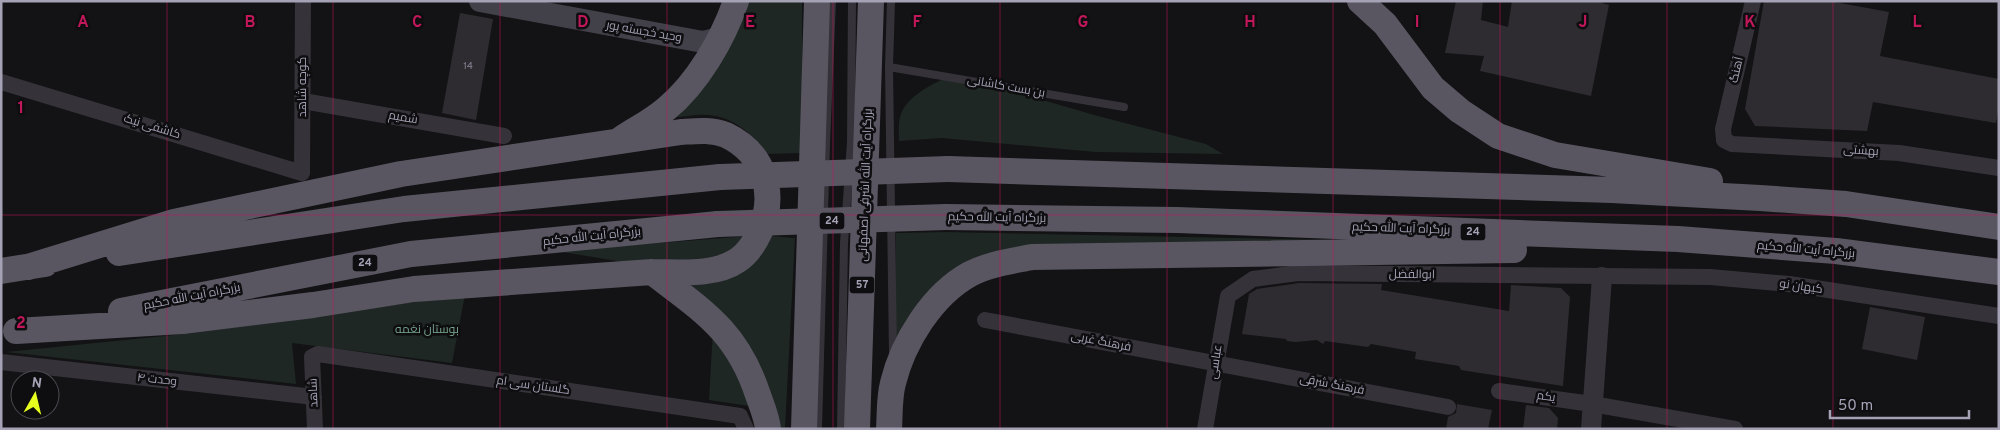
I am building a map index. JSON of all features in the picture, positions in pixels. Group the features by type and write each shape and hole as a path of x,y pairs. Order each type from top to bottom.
{"highway":[{"path":"614,143 666,109 691,83 708,60 736,1"},
{"path":"804,429 817,1"},
{"name":"بزرگراه آیت الله اشرفی اصفهانی","path":"857,429 871,1"},
{"path":"1360,1 1385,24 1434,88 1460,111 1498,136 1555,155 1846,204 1999,227"},
{"path":"8,332 183,320 414,289 652,272 692,272 719,268 738,260 754,245 767,216 769,200 767,187 758,163 745,147 725,135 706,130 391,176 174,222 28,267"},
{"path":"1,271 404,209 720,178 948,169 1612,190 1846,204"},
{"name":"بزرگراه آیت الله حکیم","path":"8,332 411,254 718,224 946,217 1177,220 1678,239 1836,251 1999,272"},
{"path":"889,429 893,384 908,344 932,305 949,289 971,274 1001,263 1032,257 1544,249 1678,239"},
{"path":"652,272 712,318 740,351 756,387 768,429"}],"main road":[{"name":"وحید خجسته پور","path":"480,1 703,42 720,38"}],"street":[{"name":"کوچه شاهد","path":"302,173 303,1"},
{"name":"آهنگ","path":"1724,140 1723,129 1753,1"},
{"name":"کاشفی نیک","path":"1,82 302,173"},
{"name":"شمیم","path":"302,101 504,136"},
{"name":"بهشتی","path":"1724,140 1732,144 1899,154 1999,168"},
{"name":"ابوالفضل","path":"1228,296 1253,278 1298,273 1602,277"},
{"name":"کیهان نو","path":"1602,277 1710,277 1789,284 1999,316"},
{"path":"1591,429 1602,277"},
{"name":"عباسی","path":"1205,429 1228,296"},
{"name":"فرهنگ غربی","path":"985,320 1217,364"},
{"name":"گلستان سی ام","path":"312,357 318,354 740,416 746,429"},
{"name":"شاهد","path":"312,357 315,429"},
{"name":"وحدت ۴","path":"1,362 314,397"},
{"name":"فرهنگ شرقی","path":"1217,364 1448,407"},
{"name":"یکم","path":"1499,391 1592,404 1735,429"}],"lane":[{"path":"818,429 832,1"},
{"path":"841,429 844,243 851,142 852,1"},
{"path":"891,1 889,67 893,384"},
{"name":"بن بست کاشانی","path":"889,67 1124,106"}],"green space":[{"path":"742,1 802,1 802,153 767,154 745,130 737,124 718,116 669,117"},
{"path":"943,79 974,80 1098,116 1206,144 1223,154 1095,152 942,138 899,141 899,120 907,104 917,94"},
{"path":"946,232 1331,240 1015,253 896,345 896,233"},
{"path":"749,236 722,258 662,264 617,261 556,251"},
{"path":"771,236 795,238 785,429 781,429 775,414 675,279"},
{"name":"بوستان نغمه","path":"465,295 452,363 292,343 296,384 6,352 194,333"},
{"path":"713,328 756,407 709,400"}],"building":[{"path":"1456,1 1483,1 1481,20 1508,27 1512,1 1602,1 1602,3 1609,5 1591,96 1480,71 1484,56 1445,53"},
{"path":"1764,1 1829,1 1889,12 1880,56 1999,79 1999,107 1996,123 1873,102 1867,131 1755,126 1745,109"},
{"path":"460,13 493,19 476,120 442,113"},
{"path":"1299,283 1382,284 1381,290 1509,311 1511,285 1561,288 1570,297 1563,386 1461,370 1459,366 1415,359 1416,352 1371,344 1368,347 1325,341 1323,344 1317,340 1295,342 1287,341 1286,339 1242,334 1249,294 1257,289"},
{"path":"1870,307 1925,317 1917,360 1862,349"},
{"path":"1457,404 1492,410 1488,429 1446,429 1448,417 1456,413"},
{"path":"1526,405 1549,408 1558,418 1557,429 1523,429"}]}
